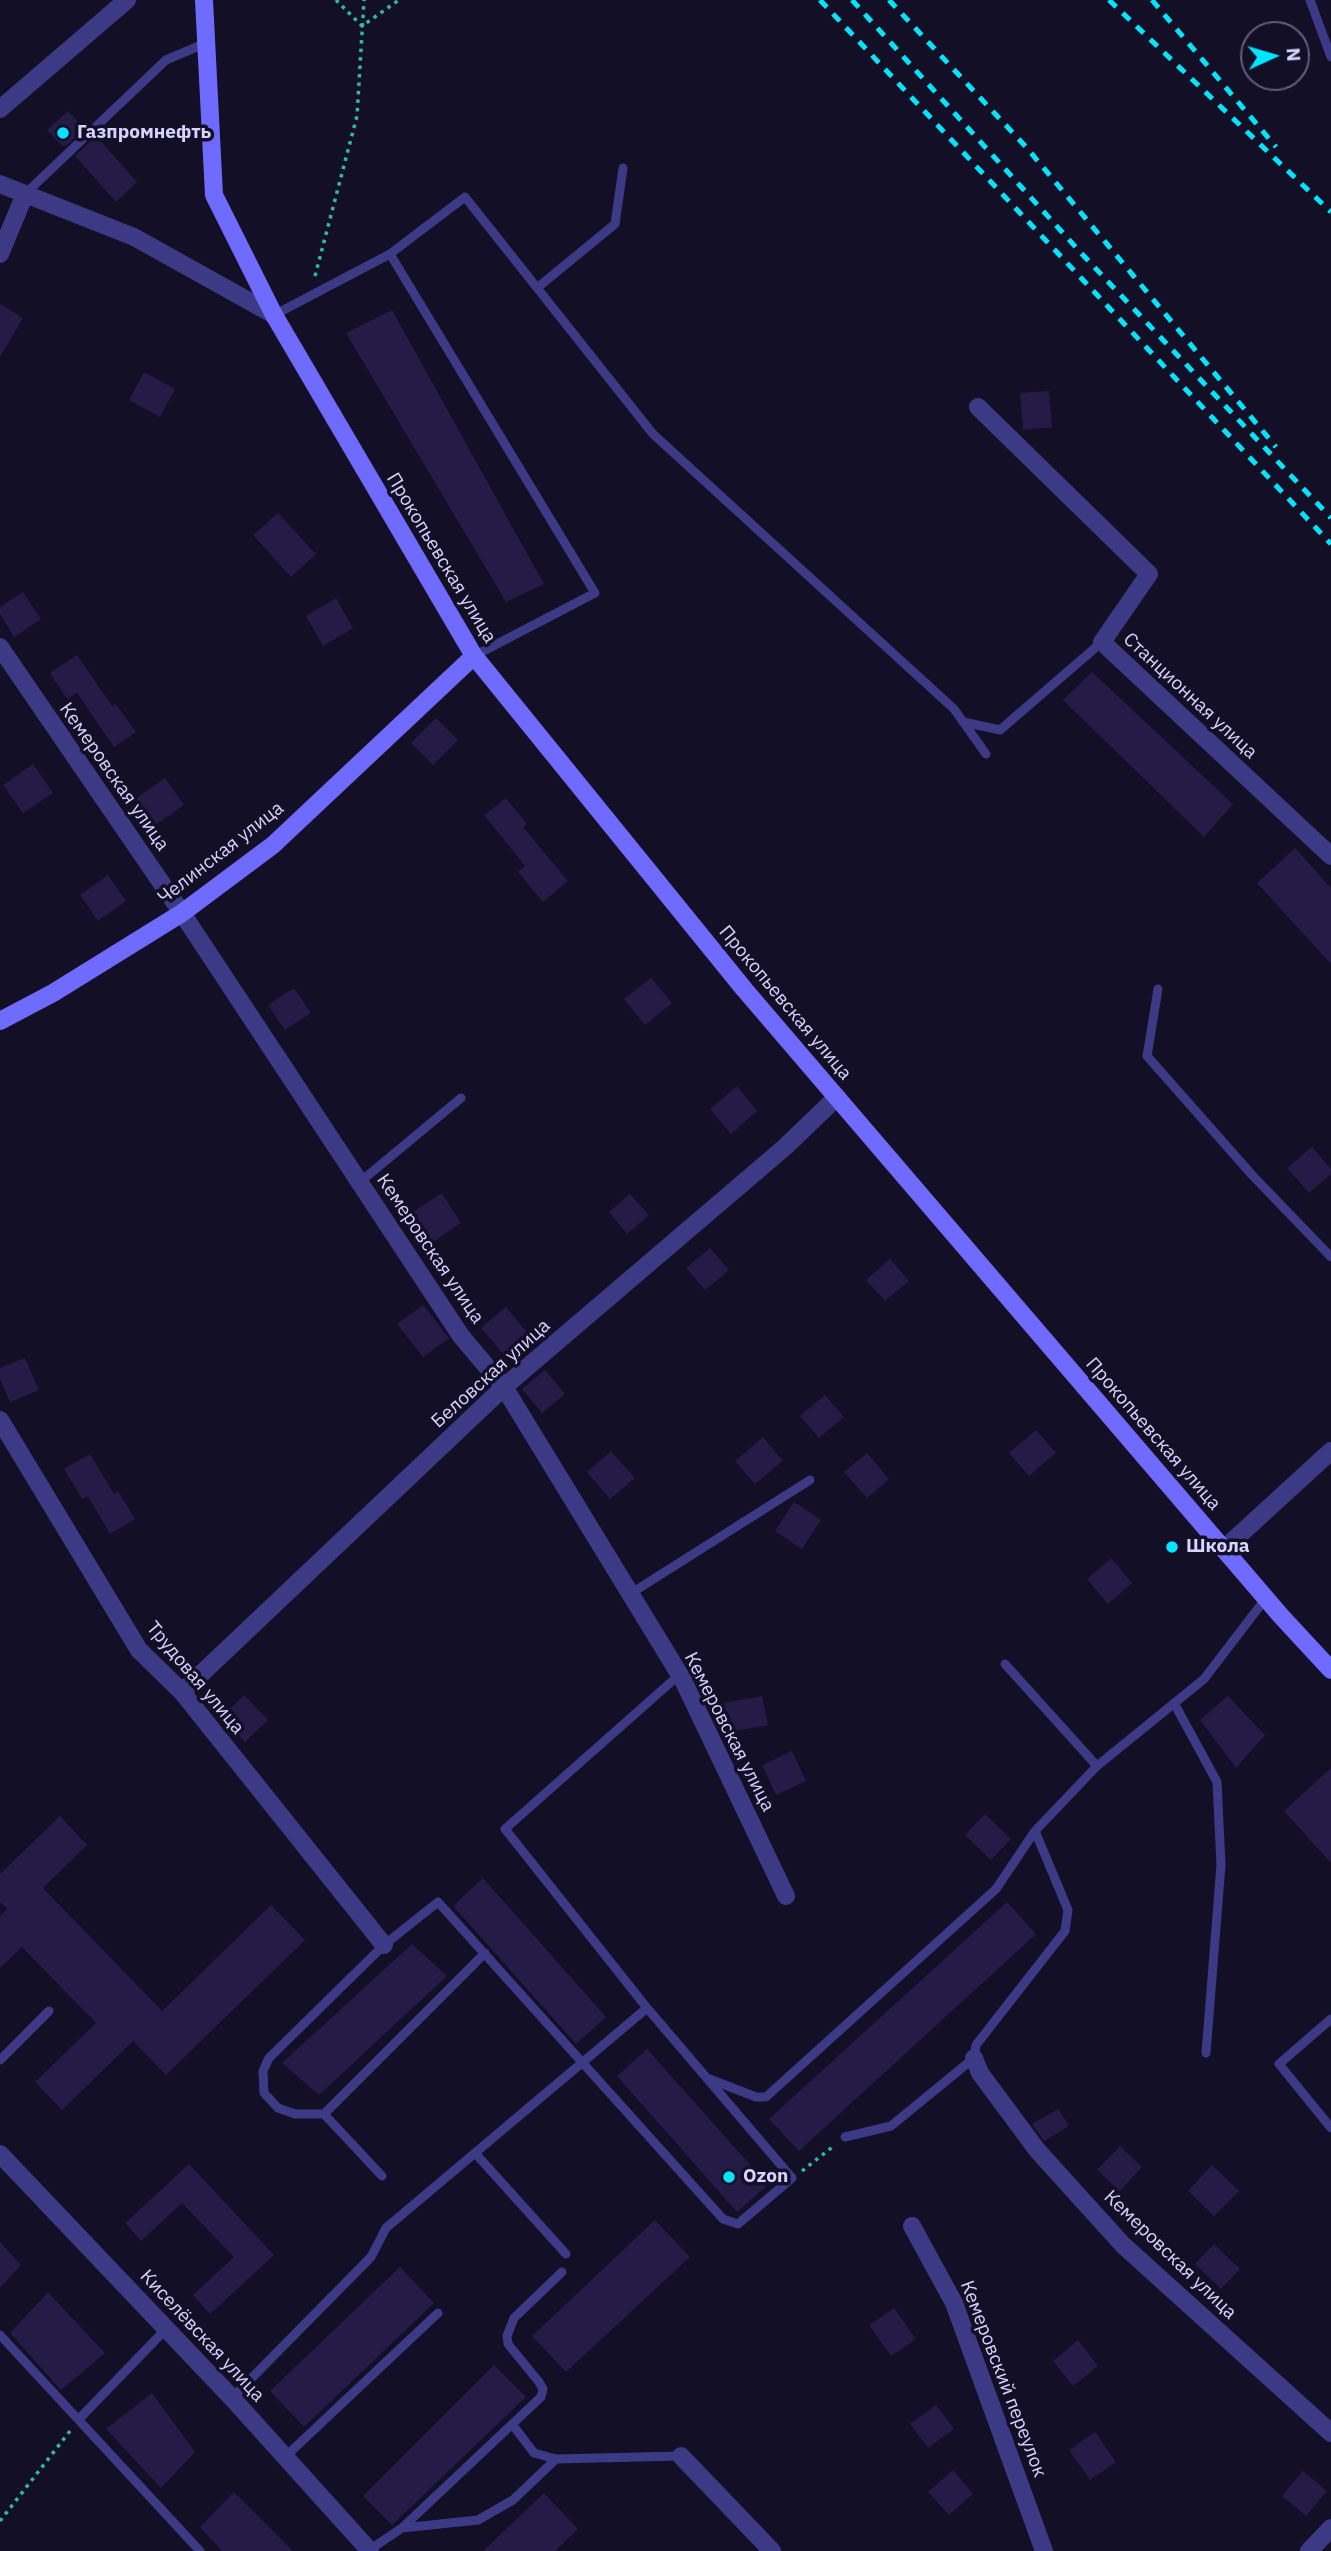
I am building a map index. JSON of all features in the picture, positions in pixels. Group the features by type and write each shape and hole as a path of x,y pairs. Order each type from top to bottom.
{"main road":[{"name":"Прокопьевская улица","path":"204,0 214,195 274,315 474,656 744,989 1266,1598 1331,1670"},
{"name":"Челинская улица","path":"0,1021 53,993 182,913 272,845 474,656"}],"street":[{"path":"0,110 127,0"},
{"path":"0,184 134,237 274,315"},
{"path":"0,254 25,194"},
{"name":"Станционная улица","path":"978,407 1149,574 1102,642 1331,856"},
{"name":"Кемеровская улица","path":"0,647 182,913 461,1336 504,1387 679,1675 786,1896"},
{"name":"Беловская улица","path":"182,1692 504,1387 785,1147 837,1097"},
{"name":"Трудовая улица","path":"0,1420 139,1650 182,1692 384,1945"},
{"path":"1224,1549 1331,1451"},
{"name":"Кемеровская улица","path":"974,2058 980,2073 1037,2150 1123,2245 1331,2433"},
{"name":"Киселёвская улица","path":"0,2154 232,2398 369,2551"},
{"name":"Кемеровский переулок","path":"912,2227 954,2302 1044,2551"},
{"path":"681,2456 772,2551"},
{"path":"1320,2548 1331,2528"}],"lane":[{"path":"1310,0 1331,57"},
{"path":"25,194 166,60 206,43"},
{"path":"537,288 615,224 623,168"},
{"path":"274,315 390,254 465,197 653,434 954,709 986,754"},
{"path":"390,254 595,593 474,656"},
{"path":"964,722 1000,730 1102,642"},
{"path":"1157,989 1147,1056 1253,1176 1331,1257"},
{"path":"360,1182 461,1098"},
{"path":"630,1594 810,1480"},
{"path":"705,2078 756,2097 766,2097 996,1889 1035,1831 1097,1766 1204,1679 1266,1598"},
{"path":"1005,1664 1097,1766"},
{"path":"485,1953 324,2113 295,2114 278,2108 264,2093 263,2071 269,2058 384,1945 438,1902 485,1953 584,2062 730,2224 738,2224 792,2178 647,2008 505,1829 679,1675"},
{"path":"1174,1703 1217,1782 1221,1865 1206,2053"},
{"path":"845,2137 891,2126 974,2058 975,2045 1065,1931 1068,1910 1035,1831"},
{"path":"232,2398 371,2257 386,2228 647,2008"},
{"path":"0,2060 49,2011"},
{"path":"1331,2019 1279,2064 1331,2128"},
{"path":"324,2113 382,2176"},
{"path":"475,2153 566,2254"},
{"path":"369,2551 402,2528 541,2397 542,2389 508,2344 507,2336 514,2318 562,2272"},
{"path":"285,2457 438,2313"},
{"path":"80,2418 166,2329"},
{"path":"0,2334 200,2551"},
{"path":"512,2424 534,2453 556,2459 681,2456"},
{"path":"402,2528 478,2520 513,2500 556,2459"}],"path":[{"path":"336,0 362,26"},
{"path":"310,296 357,116 364,0"},
{"path":"362,26 399,0"},
{"path":"792,2178 845,2137"},
{"path":"0,2521 80,2418"}],"building":[{"path":"68,111 83,127 87,126 66,146 61,145 47,130"},
{"path":"96,136 137,182 116,202 75,156"},
{"path":"0,304 23,318 0,357"},
{"path":"392,310 544,584 506,602 346,333"},
{"path":"144,372 175,389 160,417 129,400"},
{"path":"1049,391 1052,427 1023,430 1020,393"},
{"path":"278,513 316,554 291,577 253,535"},
{"path":"23,592 41,619 14,637 0,614 0,607"},
{"path":"336,598 353,628 323,646 306,616"},
{"path":"77,655 112,706 116,704 136,732 114,747 77,693 67,699 50,673"},
{"path":"1092,672 1233,804 1204,837 1063,700"},
{"path":"436,718 458,740 433,765 411,743"},
{"path":"33,764 53,793 23,813 3,785"},
{"path":"165,778 184,805 154,826 135,799"},
{"path":"506,798 527,824 523,827 568,881 543,902 518,872 525,866 484,815"},
{"path":"1295,848 1331,888 1331,964 1257,883"},
{"path":"108,875 126,901 98,921 80,895"},
{"path":"651,978 672,1003 645,1025 624,999"},
{"path":"294,988 311,1013 285,1030 268,1005"},
{"path":"737,1086 757,1111 731,1134 710,1109"},
{"path":"1312,1147 1331,1169 1331,1174 1309,1193 1287,1168"},
{"path":"442,1193 461,1223 433,1242 413,1212"},
{"path":"630,1194 649,1215 627,1234 609,1212"},
{"path":"710,1248 729,1270 705,1290 686,1268"},
{"path":"890,1259 909,1281 885,1301 866,1280"},
{"path":"423,1305 449,1338 423,1357 397,1324"},
{"path":"506,1307 528,1334 504,1355 481,1328"},
{"path":"25,1358 39,1390 10,1402 0,1379 0,1368"},
{"path":"545,1370 565,1394 542,1413 522,1389"},
{"path":"825,1395 844,1417 819,1438 800,1416"},
{"path":"1036,1430 1056,1453 1029,1476 1009,1453"},
{"path":"763,1437 783,1461 755,1484 735,1461"},
{"path":"611,1451 635,1478 610,1499 587,1472"},
{"path":"867,1453 889,1479 867,1498 844,1472"},
{"path":"90,1454 114,1494 118,1491 135,1519 110,1534 88,1496 82,1499 64,1469"},
{"path":"794,1502 821,1520 802,1549 775,1531"},
{"path":"1111,1558 1132,1583 1108,1604 1087,1579"},
{"path":"244,1695 268,1720 245,1742 222,1717"},
{"path":"762,1696 768,1725 730,1732 724,1703"},
{"path":"1228,1696 1265,1735 1236,1768 1200,1720"},
{"path":"792,1751 806,1781 776,1795 762,1765"},
{"path":"1331,1768 1331,1863 1284,1811"},
{"path":"985,1814 1011,1839 991,1860 965,1835"},
{"path":"60,1816 87,1845 43,1888 162,2011 271,1905 305,1940 166,2075 133,2041 62,2110 35,2082 96,2023 22,1947 0,1968 0,1916 7,1909 0,1902 0,1874"},
{"path":"483,1878 606,2017 576,2044 453,1906"},
{"path":"1007,1902 1036,1934 799,2151 769,2119"},
{"path":"412,1944 447,1976 319,2095 282,2063"},
{"path":"647,2049 768,2185 737,2212 617,2076"},
{"path":"1058,2109 1069,2126 1044,2141 1032,2124"},
{"path":"1120,2146 1142,2167 1120,2191 1097,2170"},
{"path":"189,2164 274,2255 210,2314 193,2295 234,2257 182,2203 141,2241 125,2223"},
{"path":"1212,2165 1239,2191 1214,2216 1188,2191"},
{"path":"655,2220 690,2257 566,2372 532,2336"},
{"path":"0,2242 21,2265 0,2288"},
{"path":"1214,2244 1240,2269 1221,2289 1195,2264"},
{"path":"400,2267 434,2303 304,2427 270,2391"},
{"path":"48,2292 105,2353 61,2390 10,2333"},
{"path":"894,2308 916,2339 891,2356 869,2325"},
{"path":"1078,2340 1098,2366 1073,2386 1053,2361"},
{"path":"494,2365 526,2397 392,2525 363,2496"},
{"path":"152,2393 195,2452 161,2488 106,2429"},
{"path":"936,2405 954,2429 928,2448 910,2424"},
{"path":"1095,2432 1116,2462 1090,2480 1069,2450"},
{"path":"953,2470 973,2494 949,2515 928,2492"},
{"path":"1303,2471 1327,2491 1306,2516 1282,2496"},
{"path":"234,2492 293,2551 222,2551 200,2527"},
{"path":"544,2493 578,2529 555,2551 483,2551"}],"railway":[{"path":"820,0 1331,544"},
{"path":"852,0 1082,254 1331,518"},
{"path":"889,0 1027,148 1276,447"},
{"path":"1109,0 1331,212"},
{"path":"1152,0 1276,147"}],"place":[{"name":"Газпромнефть","path":"63,133"},
{"name":"Школа","path":"1172,1547"},
{"name":"Ozon","path":"729,2177"}]}
